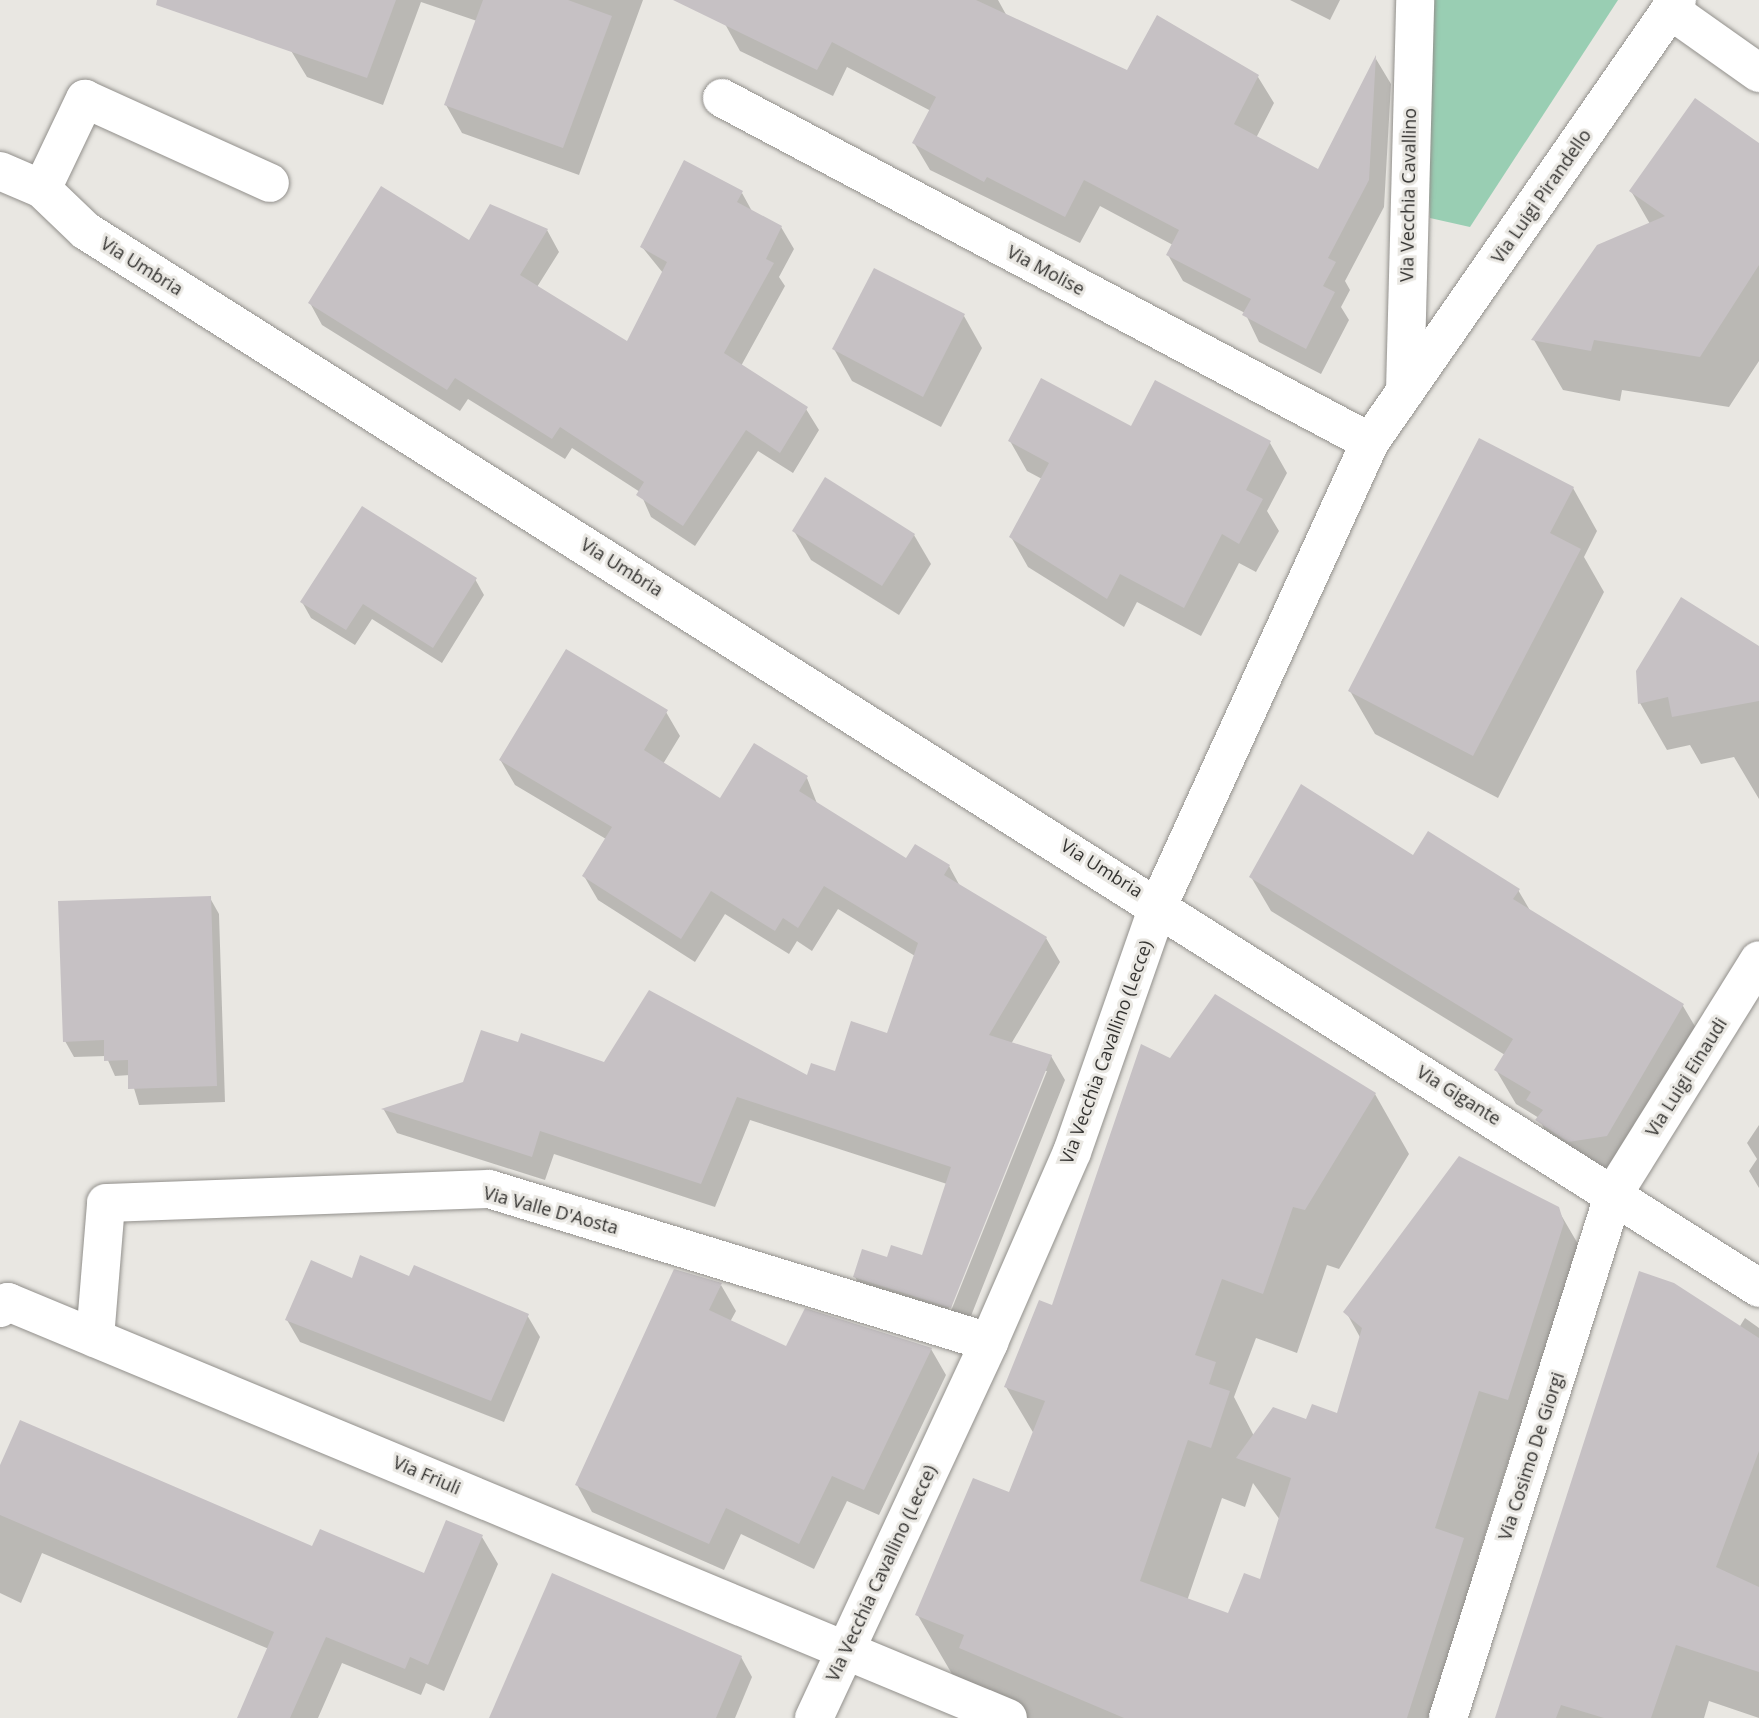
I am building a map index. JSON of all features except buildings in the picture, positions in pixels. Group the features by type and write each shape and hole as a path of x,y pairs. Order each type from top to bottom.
{"street":[{"name":"Via Vecchia Cavallino","path":"1405,391 1415,0"},
{"name":"Via Luigi Pirandello","path":"1405,391 1673,5"},
{"path":"1673,5 1759,73"},
{"name":"Via Molise","path":"722,98 1370,442"},
{"path":"0,171 42,189 85,99 270,183"},
{"name":"Via Umbria","path":"42,189 86,231 1159,904"},
{"name":"Via Vecchia Cavallino (Lecce)","path":"814,1718 989,1342 1072,1152 1159,904 1370,442 1405,391"},
{"name":"Via Gigante","path":"1159,904 1759,1288"},
{"name":"Via Luigi Einaudi","path":"1614,1193 1759,960"},
{"name":"Via Valle D'Aosta","path":"95,1338 106,1203 489,1189 989,1342"},
{"name":"Via Cosimo De Giorgi","path":"1448,1718 1614,1193"},
{"name":"Via Friuli","path":"4,1305 95,1338 1008,1718"}],"green space":[{"path":"1434,0 1618,0 1470,227 1430,218 1427,137"}]}
